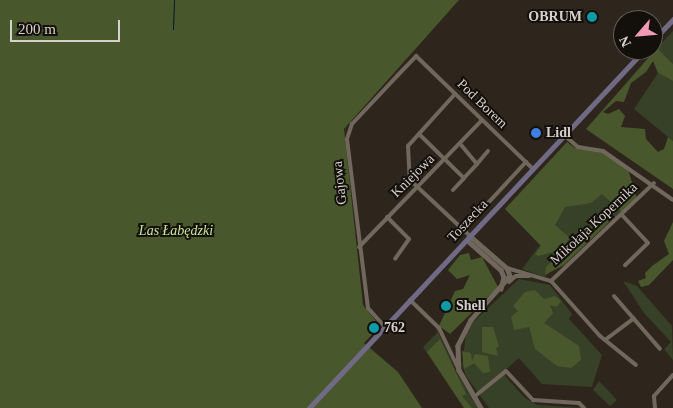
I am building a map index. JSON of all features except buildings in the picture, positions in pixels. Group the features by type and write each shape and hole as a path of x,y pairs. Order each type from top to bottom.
{"main road":[{"path":"663,30 673,19"},
{"name":"Toszecka","path":"309,408 635,60"}],"street":[{"name":"Pod Borem","path":"416,56 533,168"},
{"name":"Gajowa","path":"385,327 368,308 359,247 348,130 416,56"},
{"path":"456,94 408,146 410,180 463,230 468,238 509,274 499,292 464,330 458,346 459,370"},
{"name":"Kniejowa","path":"359,247 482,120"},
{"path":"419,134 446,158 464,178"},
{"path":"564,136 578,147 603,151 654,183 673,200"},
{"path":"460,144 477,164"},
{"path":"453,190 488,151"},
{"name":"Toszecka","path":"463,230 526,162"},
{"name":"Mikołaja Kopernika","path":"550,281 654,183"},
{"path":"622,215 648,243 625,265"},
{"path":"387,217 410,239 395,259"},
{"name":"Mikołaja Kopernika","path":"509,274 533,276 550,281 605,340 636,365"},
{"path":"614,296 660,349"},
{"path":"410,300 439,328 459,370 481,408"},
{"path":"605,340 634,318"},
{"path":"474,397 506,371 533,400 579,403 584,408"},
{"path":"655,408 654,396 673,375"}],"green space":[{"name":"Las Łabędzki","path":"0,0 459,0 344,129 363,305 380,326 364,343 398,372 422,408 0,408"},
{"path":"673,31 673,64 663,54 663,42"},
{"path":"663,54 673,64 673,81 658,73 653,61 646,72 631,83 624,102 616,101 603,112 608,114 619,109 625,116 621,127 645,129 646,139 658,152 664,149 668,137 673,141 673,189 586,129 646,60 663,60"},
{"path":"658,73 673,81 673,141 634,109"},
{"path":"567,142 575,148 598,148 627,166 637,199 622,212 602,194 591,203 565,207 555,225 570,238 561,250 538,256 535,254 541,246 505,209"},
{"path":"603,192 619,204 622,212 544,277 522,269 555,225 557,208 593,200"},
{"path":"606,213 611,213 612,218 604,227 564,265 545,275 546,267"},
{"path":"673,222 673,260 649,285 641,287 638,281 646,278 645,273 669,254 664,241"},
{"path":"469,253 471,260 482,257 498,287 450,334 439,326 455,291 463,289 470,275 457,279 448,270 460,255"},
{"path":"519,279 550,285 572,314 569,319 602,355 592,387 542,384 519,358 504,371 506,377 525,398 537,405 582,408 489,408 466,376 462,365 466,335 473,322"},
{"path":"623,281 637,286 672,326 673,360 664,349 671,342 644,313"},
{"path":"535,290 544,299 555,296 561,301 557,307 550,305 553,313 544,323 579,346 581,360 571,368 557,366 535,349 529,327 514,330 511,317 518,311 513,306 525,292"},
{"path":"435,325 457,373 478,408 464,408 423,347 437,333"},
{"path":"482,327 493,327 499,346 496,348 498,356 482,352"},
{"path":"440,339 466,394 462,396 472,408 464,408 427,352"},
{"path":"462,351 471,353 472,361 475,354 488,356 490,372 483,373 474,363 464,369"},
{"path":"599,381 617,400 610,406 593,390"}],"waterway":[{"path":"173,29 174,0"}],"place":[{"name":"OBRUM","path":"592,17"},
{"name":"Lidl","path":"536,133"},
{"name":"Shell","path":"446,306"},
{"name":"762","path":"374,328"}]}
